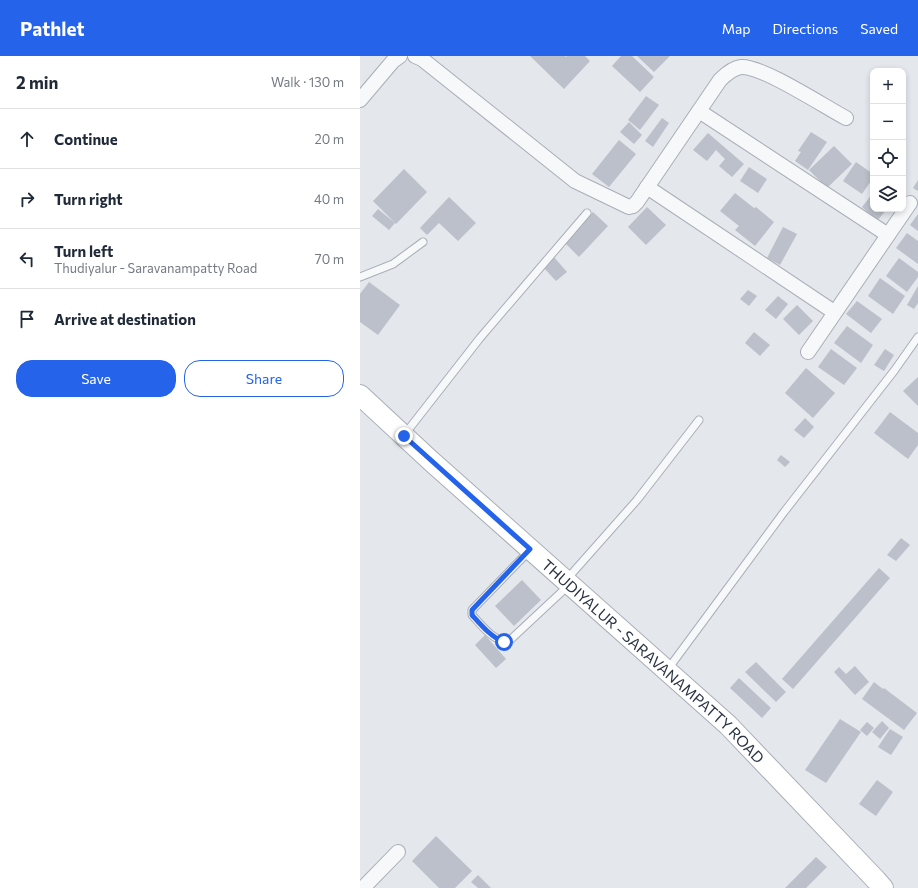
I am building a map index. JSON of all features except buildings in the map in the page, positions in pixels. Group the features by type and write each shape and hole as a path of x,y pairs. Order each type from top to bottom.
{"main road":[{"name":"THUDIYALUR - SARAVANAMPATTY ROAD","path":"360,395 728,725 883,888"}],"street":[{"path":"360,100 393,61 400,56"},
{"path":"415,56 422,58 575,180 629,207 633,206 637,202 648,187 720,80 734,69 742,67 766,73 846,118"},
{"path":"699,111 888,235"},
{"path":"648,187 834,312"},
{"path":"808,352 910,203"},
{"path":"363,888 398,852"}],"lane":[{"path":"404,436 480,338 587,213"},
{"path":"360,277 393,264 423,242"},
{"path":"666,670 784,512 894,371 918,337"},
{"path":"530,549 472,610 472,615 485,629 504,642 509,641 568,583 637,500 699,420"}],"route":[{"path":"404,436 530,549 474,607 471,613 485,629 504,642"}]}
